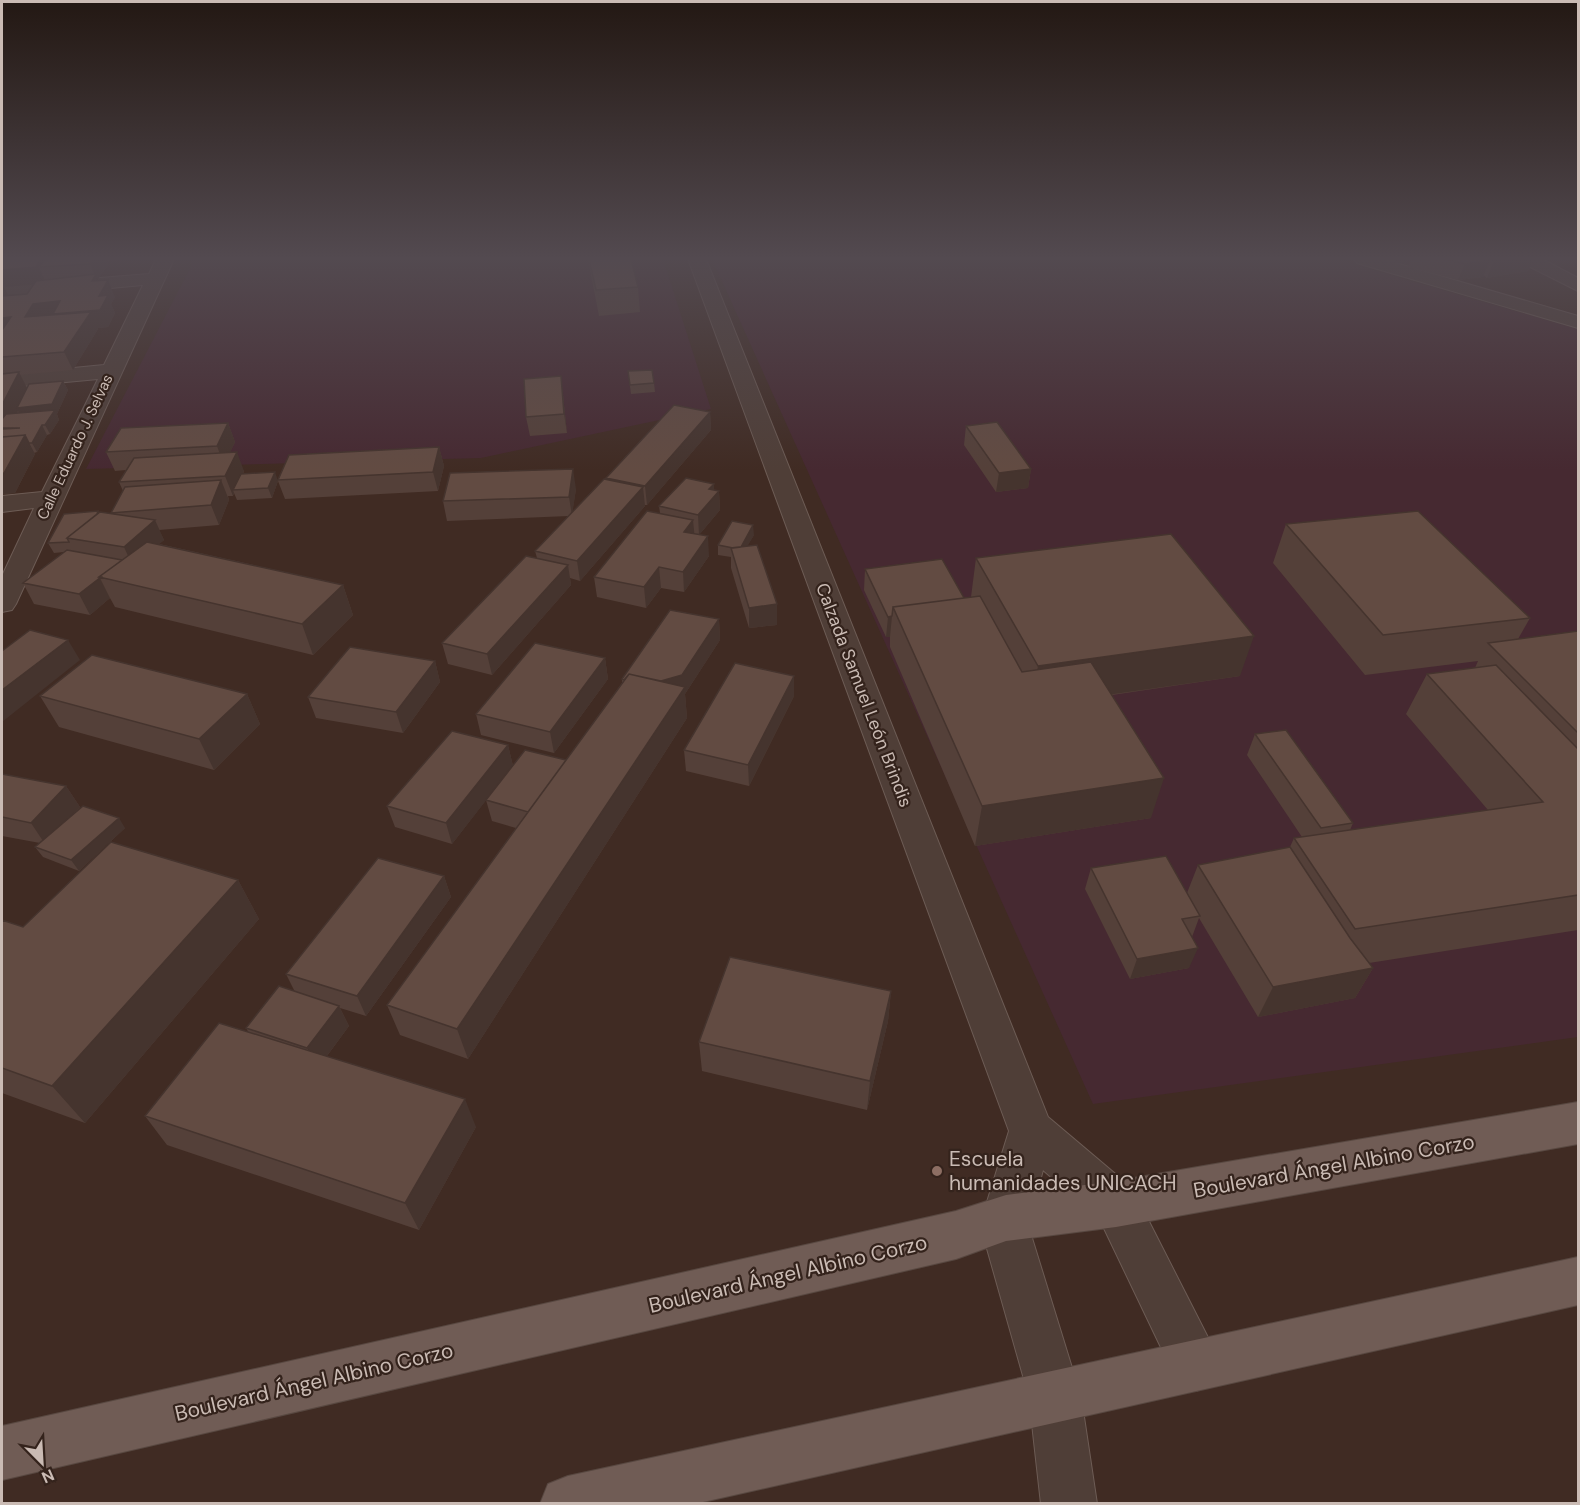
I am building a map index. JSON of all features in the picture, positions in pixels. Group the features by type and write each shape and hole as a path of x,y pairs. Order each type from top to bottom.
{"main road":[{"name":"Boulevard Ángel Albino Corzo","path":"2,1454 956,1235 1006,1218 1116,1204 1578,1123"},
{"path":"568,1503 1055,1398 1578,1281"}],"street":[{"name":"Calle Eduardo J. Selvas","path":"2,603 130,329"},
{"name":"Calzada Samuel León Brindis","path":"724,329 1030,1131 1116,1204 1196,1365"},
{"path":"2,381 111,371"},
{"path":"2,504 52,499"},
{"path":"1030,1131 1006,1218 1008,1238 1055,1398 1070,1503"}],"shaded area":[{"path":"159,329 685,329 711,409 481,458 86,469"},
{"path":"744,329 1578,329 1578,1037 1093,1104"}],"building":[{"path":"79,329 64,352 2,357 2,330"},
{"path":"652,370 654,383 630,385 628,371"},
{"path":"19,372 3,403 2,403 2,374"},
{"path":"561,376 564,414 526,417 524,379"},
{"path":"63,381 52,404 17,408 29,384"},
{"path":"674,405 710,412 645,486 606,478"},
{"path":"55,410 45,425 42,425 32,443 29,443 25,435 2,437 2,429 20,428 2,428 2,419 6,414"},
{"path":"997,422 1031,469 999,473 966,426"},
{"path":"228,423 217,446 106,452 121,428"},
{"path":"25,435 4,473 2,474 2,437"},
{"path":"439,447 433,472 278,480 289,455"},
{"path":"237,452 225,476 119,482 134,458"},
{"path":"573,469 569,497 443,501 450,473"},
{"path":"275,472 268,488 233,490 241,474"},
{"path":"686,478 714,484 709,489 719,491 698,515 659,506"},
{"path":"604,479 643,487 577,561 535,551"},
{"path":"221,480 211,505 111,513 125,487"},
{"path":"98,511 67,538 69,542 48,543 64,514"},
{"path":"647,511 693,520 684,532 708,536 683,572 659,567 644,587 594,577"},
{"path":"1418,511 1530,618 1383,635 1286,524"},
{"path":"100,512 155,520 124,547 67,538"},
{"path":"732,521 753,525 741,547 718,545"},
{"path":"1171,534 1254,636 1038,666 976,558"},
{"path":"147,542 343,585 302,624 99,577"},
{"path":"757,545 777,604 749,608 731,548"},
{"path":"67,550 122,560 79,594 23,583"},
{"path":"526,556 568,565 487,654 442,643"},
{"path":"942,559 964,598 893,607 892,616 888,617 865,569"},
{"path":"980,596 1022,672 1091,662 1164,778 982,806 893,607"},
{"path":"670,610 719,619 682,675 661,681 629,674 624,680 622,679"},
{"path":"30,630 68,640 2,690 2,651"},
{"path":"1578,631 1578,733 1488,643"},
{"path":"535,643 605,658 550,732 476,714"},
{"path":"350,647 435,661 396,712 308,697"},
{"path":"92,655 247,694 199,739 40,696"},
{"path":"735,663 794,676 748,765 684,750"},
{"path":"1496,665 1578,749 1578,895 1355,929 1294,838 1543,802 1427,674"},
{"path":"629,674 685,687 457,1029 387,1005"},
{"path":"1286,730 1353,823 1321,828 1255,734"},
{"path":"452,731 508,745 446,823 387,806"},
{"path":"525,750 566,760 528,812 486,800"},
{"path":"2,774 66,786 31,823 2,817"},
{"path":"83,806 119,818 71,860 35,847"},
{"path":"111,842 238,880 52,1086 2,1068 2,920 23,927"},
{"path":"1290,847 1350,938 1373,968 1273,987 1198,865"},
{"path":"1166,856 1200,916 1182,919 1198,948 1137,959 1091,868"},
{"path":"378,858 444,876 357,996 286,974"},
{"path":"730,957 891,991 870,1081 699,1042"},
{"path":"279,986 339,1006 307,1048 246,1028"},
{"path":"219,1023 465,1099 405,1203 145,1116"}],"place":[{"name":"Escuela humanidades UNICACH","path":"937,1171"}]}
